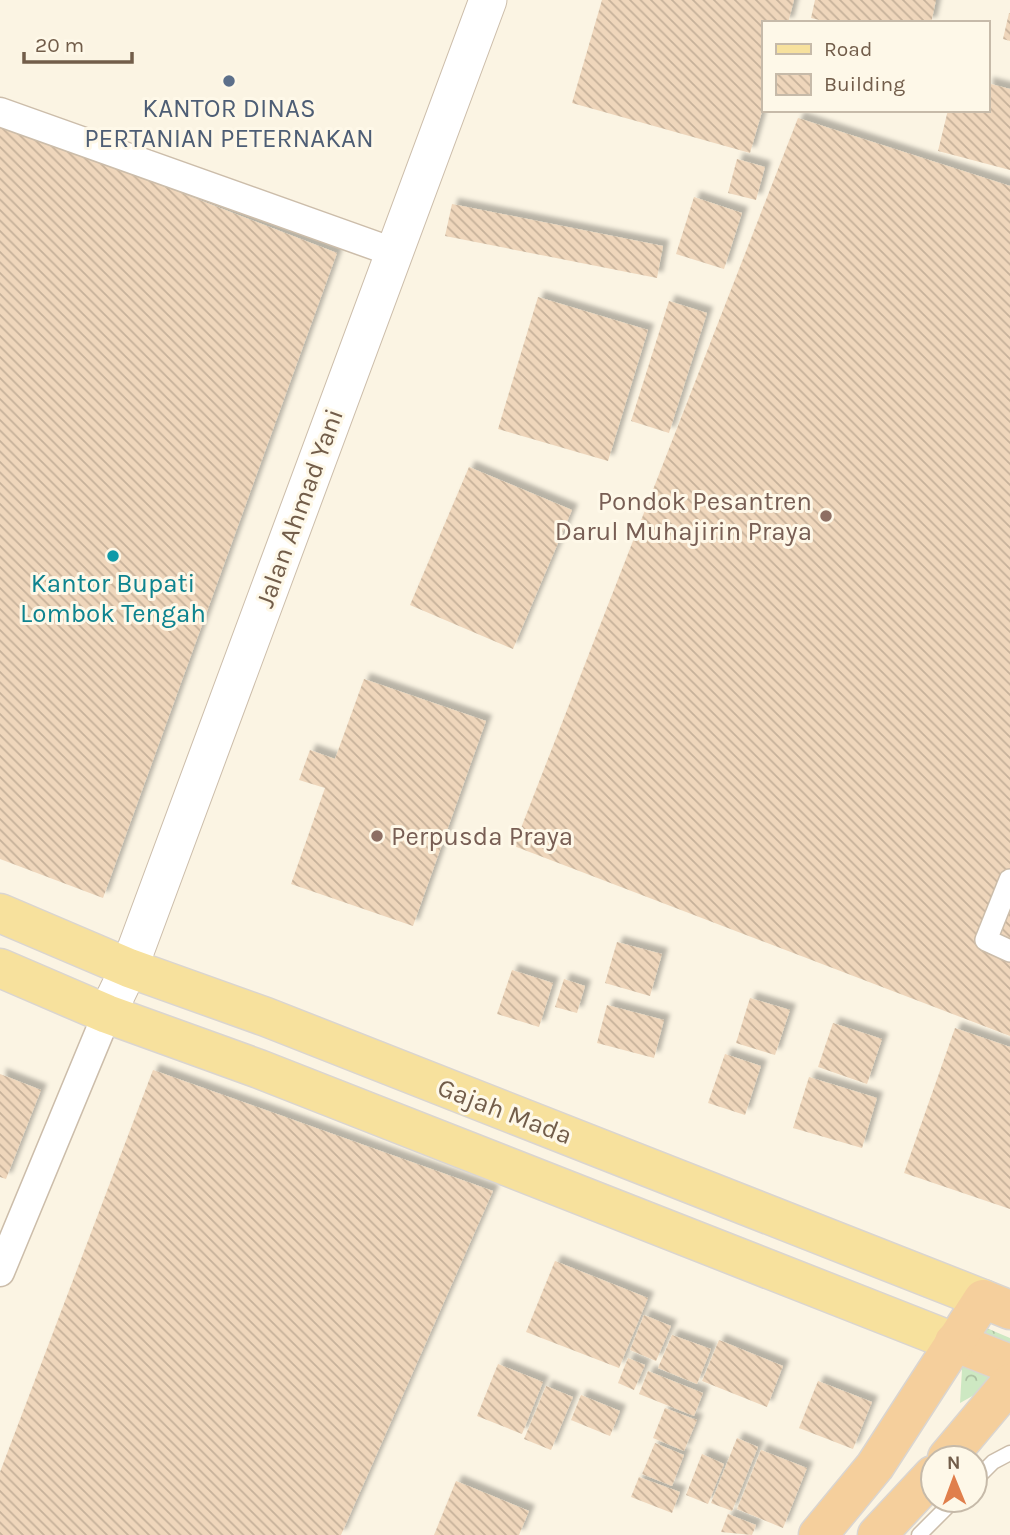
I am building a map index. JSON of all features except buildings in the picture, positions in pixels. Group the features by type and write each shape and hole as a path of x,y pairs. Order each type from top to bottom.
{"highway":[{"path":"818,1535 876,1466 954,1342 997,1305"},
{"name":"Gajah Mada","path":"954,1342 1010,1364"},
{"path":"959,1444 1010,1383"},
{"path":"877,1535 919,1490"}],"main road":[{"name":"Gajah Mada","path":"0,913 130,968 266,1017 997,1305"},
{"name":"Gajah Mada","path":"0,968 107,1014 259,1069 416,1140 954,1342"}],"street":[{"name":"Jalan Ahmad Yani","path":"107,1014 130,968 488,0"},
{"path":"0,112 393,252"},
{"path":"1010,880 986,940 1010,951"},
{"path":"0,1272 107,1014"}],"lane":[{"path":"989,1466 1010,1453"},
{"path":"919,1535 940,1514"}],"green space":[{"path":"965,1319 1010,1338 1010,1375 960,1403"}],"place":[{"name":"KANTOR DINAS PERTANIAN PETERNAKAN","path":"229,81"},
{"name":"Pondok Pesantren Darul Muhajirin Praya","path":"826,516"},
{"name":"Kantor Bupati Lombok Tengah","path":"113,556"},
{"name":"Perpusda Praya","path":"377,836"}]}
